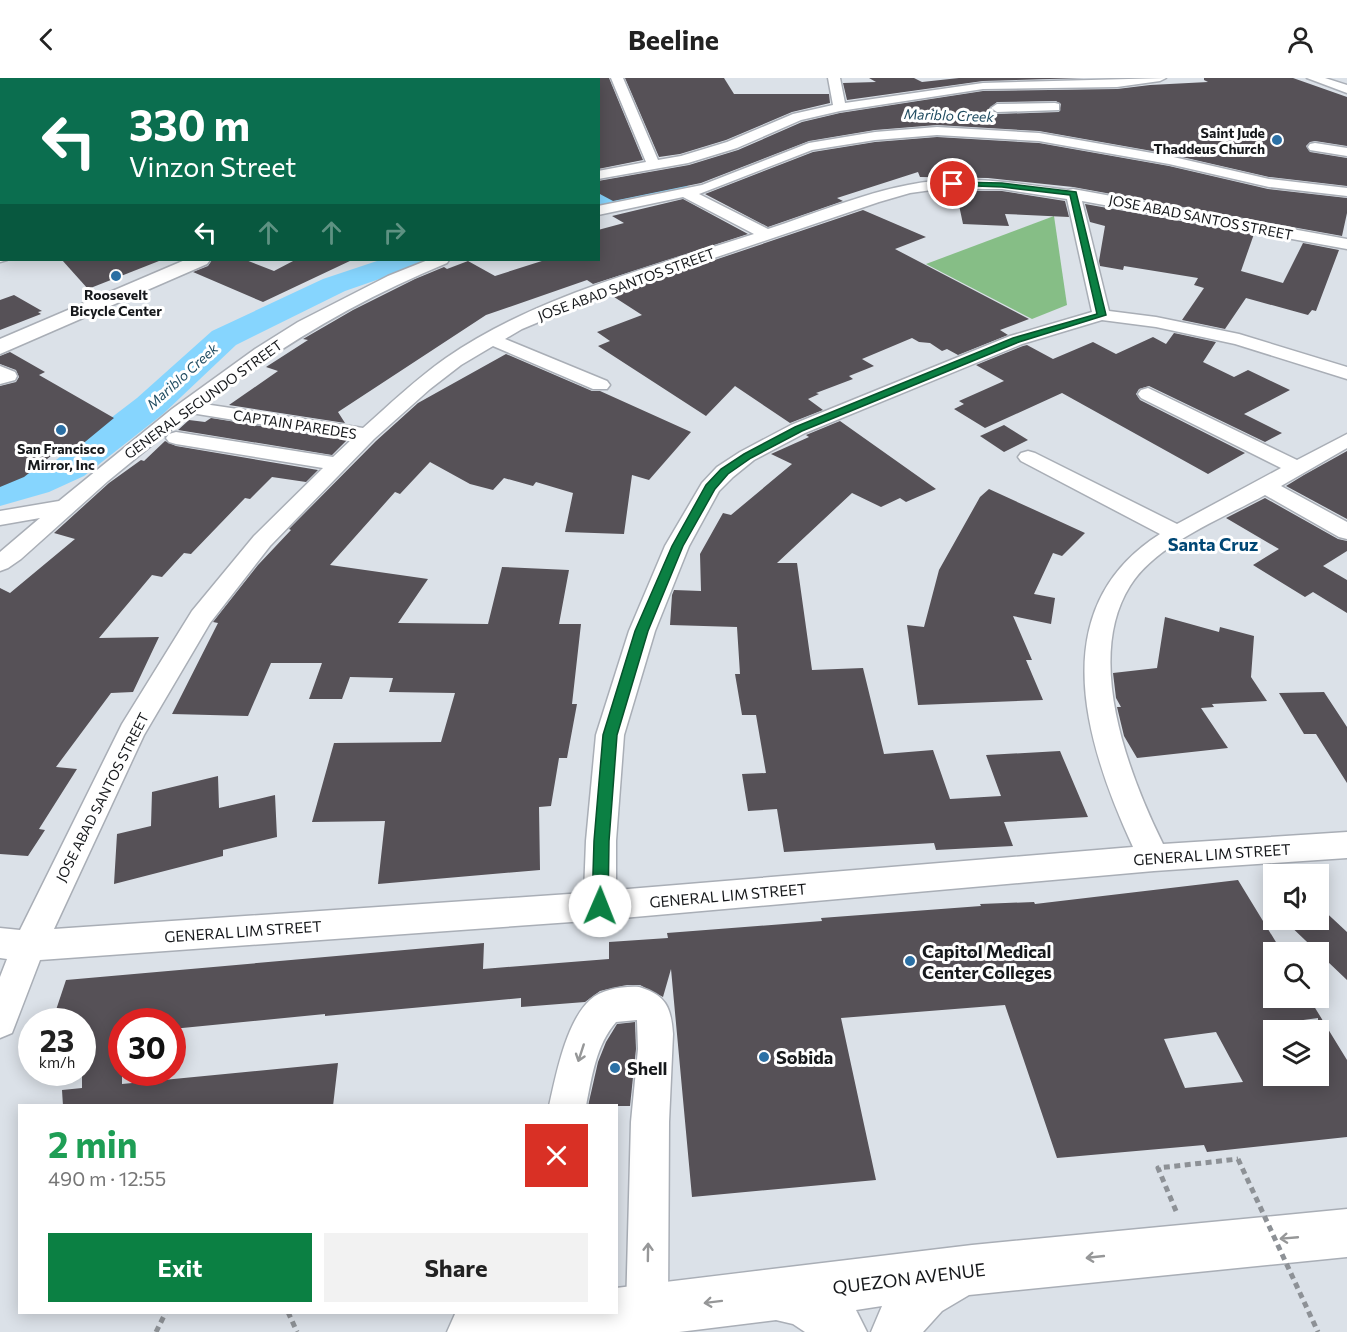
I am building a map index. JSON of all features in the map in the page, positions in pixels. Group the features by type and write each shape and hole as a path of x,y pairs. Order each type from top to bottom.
{"main road":[{"path":"0,346 198,261"},
{"name":"QUEZON AVENUE","path":"618,1313 972,1270 1347,1233"},
{"path":"897,1332 912,1301 927,1289 972,1270"},
{"path":"771,1295 794,1298 816,1308 841,1332"},
{"name":"QUEZON AVENUE","path":"503,1324 606,1314"}],"street":[{"path":"617,78 654,166"},
{"path":"834,78 840,107"},
{"path":"600,175 654,166 732,145 797,117 981,82 1117,84 1160,78"},
{"path":"1313,78 1347,89"},
{"path":"981,82 997,110 1055,107"},
{"path":"1065,85 1075,95"},
{"path":"600,211 686,193 737,177 809,147 875,136 937,131 1039,136 1201,166 1269,183 1347,192"},
{"path":"1315,147 1347,152"},
{"name":"JOSE ABAD SANTOS STREET","path":"4,1002 14,945 132,732 201,617 262,541 367,435 423,385 454,361 491,339 516,325 590,294 766,234 909,189 939,184 1002,185 1125,196 1347,244"},
{"path":"686,193 766,234"},
{"path":"1073,193 1101,315"},
{"name":"GENERAL SEGUNDO STREET","path":"0,518 63,507 188,407 248,363 300,329 366,291 439,261"},
{"path":"600,906 601,841 610,735 642,631 677,546 710,488 725,472 747,456 798,429 1016,340 1101,315 1156,322 1229,337 1340,371 1347,351"},
{"path":"491,339 600,385"},
{"path":"1148,394 1297,468"},
{"name":"CAPTAIN PAREDES","path":"188,407 367,435"},
{"path":"176,438 339,464"},
{"path":"1154,858 1133,816 1108,741 1098,692 1098,656 1104,617 1119,584 1144,557 1177,533 1347,440"},
{"path":"1028,457 1177,533"},
{"path":"1266,486 1347,532"},
{"path":"0,563 17,551 63,507"},
{"name":"GENERAL LIM STREET","path":"14,945 600,906 1154,858 1347,845"},
{"path":"568,1104 581,1050 592,1024 609,1006 633,1003 646,1007 652,1013 655,1038 650,1120 647,1310"}],"path":[{"path":"1192,1248 1158,1168 1238,1159 1318,1332"},
{"path":"156,1332 165,1314"},
{"path":"289,1314 297,1332"}],"green space":[{"path":"1054,216 1067,305 1032,319 926,264"}],"building":[{"path":"600,78 609,78 643,160 600,169"},
{"path":"625,78 724,78 734,94 829,94 830,103 792,112 726,140 680,154 659,157"},
{"path":"869,78 914,78 922,82 959,78 1084,78 983,81 847,100 843,83 876,82"},
{"path":"1204,78 1293,78 1347,97 1347,146 1315,141 1306,146 1310,152 1347,158 1347,186 1269,177 1169,154 1039,131 937,125 875,130 809,141 701,183 613,201 600,194 600,181 689,165 738,150 802,122 840,113 983,91 1117,89 1208,82","holes":["1056,101 1061,104 1059,112 997,114 989,109 997,102"]},
{"path":"937,137 1039,143 1169,166 1268,189 1347,198 1347,213 1342,236 1073,187 988,178 920,177 918,172 837,198 843,201 768,227 705,194 813,152 875,142"},
{"path":"956,191 1002,191 1065,201 1069,217 1005,214 1009,226 963,224"},
{"path":"683,199 748,234 593,284 587,280 486,315 338,412 345,423 229,405 278,371 266,367 308,340 303,339 353,310 444,267 447,269 468,261 495,276 542,261 600,261 600,229 624,223 612,216"},
{"path":"1085,204 1254,234 1241,271 1283,283 1303,243 1339,250 1316,311 1312,310 1308,315 1246,298 1225,329 1182,320 1204,288 1194,285 1198,278 1124,266 1123,270 1100,266 1105,226 1090,222"},
{"path":"863,210 926,237 895,249 1029,319 1000,330 1008,335 958,355 947,349 942,351 930,343 919,342 912,338 862,359 874,366 849,376 853,379 816,393 819,394 808,399 823,410 790,423 735,386 706,416 598,346 610,341 597,332 642,315 611,295"},
{"path":"63,261 159,261 88,289"},
{"path":"211,261 249,261 274,271 293,261 350,261 263,302 193,272 208,266"},
{"path":"14,295 42,311 38,312 41,314 0,330 0,300"},
{"path":"1174,333 1216,342 1203,362 1234,377 1248,370 1290,390 1244,414 1282,433 1265,442 1149,386 1139,389 1136,394 1140,400 1245,453 1208,474 1062,393 985,428 954,409 964,404 959,401 1004,381 976,365 1023,346 1027,345 1053,359 1093,342 1116,354 1153,337 1166,344"},
{"path":"10,352 45,372 39,375 114,418 74,451 60,449 24,477 0,487 0,386 16,382 19,377 16,370 0,364 0,356"},
{"path":"506,354 592,391 600,391 691,432 649,480 632,475 624,534 565,532 573,493 536,482 533,486 504,478 493,490 470,484 430,462 400,494 395,492 330,565 428,579 398,623 488,624 502,567 569,570 559,624 581,624 572,704 577,704 567,758 559,758 551,806 539,807 540,870 378,884 385,821 312,822 334,743 441,742 455,693 389,692 393,678 350,677 342,699 309,699 322,663 271,663 248,716 172,714 218,623 213,622 258,565 291,530 289,529 376,441 418,403"},
{"path":"211,418 347,440 332,455 178,430 189,420 205,422"},
{"path":"840,421 936,489 906,502 900,498 881,507 852,493 777,563 797,563 812,670 863,668 884,754 933,750 950,799 1001,796 986,755 1060,751 1088,817 1004,822 1013,846 936,850 934,843 784,852 777,809 748,811 742,774 766,773 756,715 742,715 735,674 740,674 737,627 670,625 672,595 674,590 701,591 700,554 723,513 731,515 792,464 771,454 809,437 806,435"},
{"path":"1004,425 1028,440 1004,452 980,436"},
{"path":"165,441 176,446 318,470 306,482 272,477 250,499 245,498 191,554 184,553 162,577 152,575 99,638 159,637 133,692 111,693 56,767 77,769 39,829 45,830 28,856 0,854 0,588 10,593 75,539 54,533 109,483 141,460 144,461"},
{"path":"1347,451 1347,519 1286,486 1304,475"},
{"path":"989,489 1085,533 1062,556 1053,553 1034,594 1055,598 1051,624 1013,616 1032,660 1026,660 1043,700 918,705 907,625 924,627 939,570 980,497"},
{"path":"1265,498 1338,539 1347,541 1347,551 1323,566 1347,580 1347,613 1313,592 1305,597 1253,565 1279,549 1226,518"},
{"path":"1165,617 1219,632 1220,627 1254,636 1251,677 1267,701 1212,704 1214,707 1201,708 1228,748 1137,758 1124,736 1117,707 1121,707 1116,698 1113,673 1157,668"},
{"path":"1324,692 1347,727 1347,783 1316,734 1304,734 1279,693"},
{"path":"218,776 219,808 275,795 277,837 223,850 223,856 114,884 117,834 151,826 152,792"},
{"path":"1238,880 1263,921 1263,930 1269,930 1276,942 1263,942 1263,1008 1315,1008 1322,1020 1318,1020 1318,1018 1263,1020 1263,1086 1329,1086 1329,1031 1347,1060 1347,1137 1207,1152 1204,1145 1057,1158 1005,1005 841,1018 876,1180 692,1197 671,969 663,997 640,985 627,985 600,991 585,1002 521,1007 521,998 186,1028 186,1008 108,1008 108,1086 186,1086 186,1078 338,1063 333,1104 63,1104 62,1090 96,1086 96,1008 57,1008 66,980 484,943 483,969 609,959 609,942 668,938 667,933 822,921 821,918 981,906 980,904 1034,902 1035,904","holes":["1216,1032 1243,1082 1185,1088 1164,1039"]},
{"path":"1329,915 1347,932 1347,980 1329,963 1329,942 1307,942 1294,930 1329,930"},
{"name":"Shell","path":"635,1022 636,1049 630,1106 588,1104 598,1062 617,1024"}],"waterway":[{"name":"Mariblo Creek","path":"600,203 676,184"},
{"name":"Mariblo Creek","path":"0,494 35,484 70,468 150,406 224,338 334,285 404,261"}],"place":[{"name":"Saint Jude Thaddeus Church","path":"1277,140"},
{"name":"Roosevelt Bicycle Center","path":"116,276"},
{"name":"San Francisco Mirror, Inc","path":"61,430"},
{"name":"Capitol Medical Center Colleges","path":"910,961"},
{"name":"Sobida","path":"764,1057"},
{"name":"Shell","path":"615,1068"}],"district":[{"name":"Santa Cruz","path":"1213,544"}],"route":[{"path":"600,906 601,841 610,735 642,631 677,546 710,488 725,472 747,456 798,429 1016,340 1101,315 1073,193 1002,185 953,184"}]}
